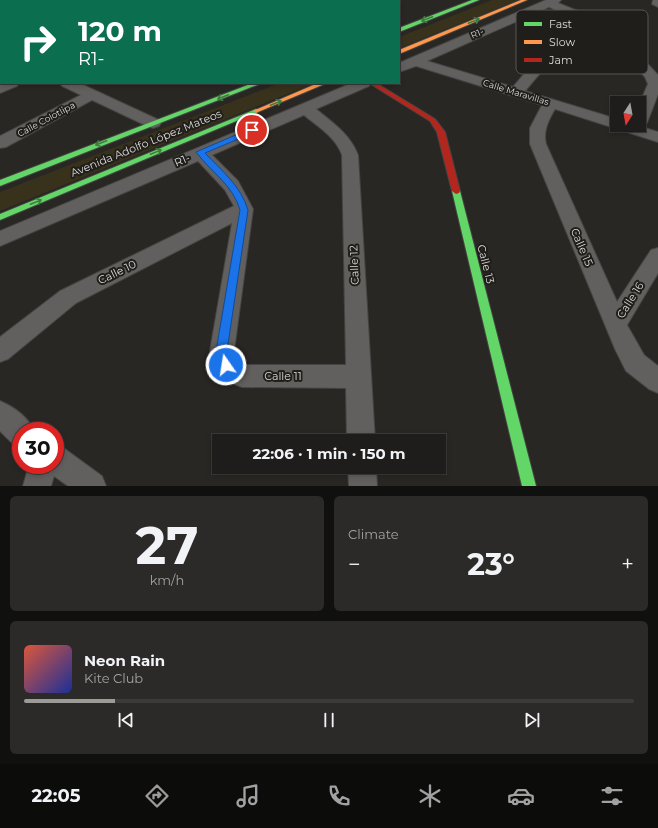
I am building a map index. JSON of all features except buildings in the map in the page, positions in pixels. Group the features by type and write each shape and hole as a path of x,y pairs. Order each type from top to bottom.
{"main road":[{"path":"400,30 477,0"},
{"path":"400,52 525,0"},
{"path":"447,46 448,32"},
{"name":"Avenida Adolfo López Mateos","path":"0,183 256,84"},
{"name":"Avenida Adolfo López Mateos","path":"0,216 322,84"},
{"name":"Calle 13","path":"374,84 433,120 441,132 529,486"}],"street":[{"path":"552,1 571,10"},
{"name":"R1-","path":"531,10 552,1"},
{"name":"R1-","path":"400,68 516,16"},
{"name":"Calle Maravillas","path":"415,61 610,122"},
{"path":"646,106 655,84 652,76 648,72"},
{"path":"516,93 532,74"},
{"path":"0,88 10,84"},
{"path":"69,84 153,123"},
{"name":"R1-","path":"0,239 362,84"},
{"name":"Calle Colotlipa","path":"0,144 93,94"},
{"name":"Calle 15","path":"551,104 536,128 535,136 538,144 623,342 635,363 658,381"},
{"name":"Calle 12","path":"305,108 337,134 347,145 350,155 361,434"},
{"path":"646,130 658,137"},
{"path":"200,152 234,188 241,200 244,210"},
{"name":"Calle 11","path":"244,210 222,351 222,358 226,365 233,372 242,376 358,377"},
{"name":"Calle 10","path":"0,351 68,297 244,210"},
{"name":"Calle 16","path":"615,324 658,256"},
{"path":"0,414 12,424"},
{"path":"64,466 92,486"},
{"path":"37,486 40,474"},
{"path":"362,474 363,486"}],"shaded area":[{"path":"492,0 518,0 400,48 400,37"},
{"path":"277,84 312,84 0,211 0,192"}],"traffic: fast":[{"path":"400,30 477,0"},
{"path":"0,183 256,84"},
{"path":"0,217 256,111"},
{"path":"456,191 529,486"}],"traffic: slow":[{"path":"400,52 525,0"},
{"path":"256,111 322,84"}],"traffic: jam":[{"path":"374,84 433,120 441,132 456,191"}],"route":[{"path":"226,365 222,358 222,351 244,210 241,200 234,188 200,152 252,130"}]}
